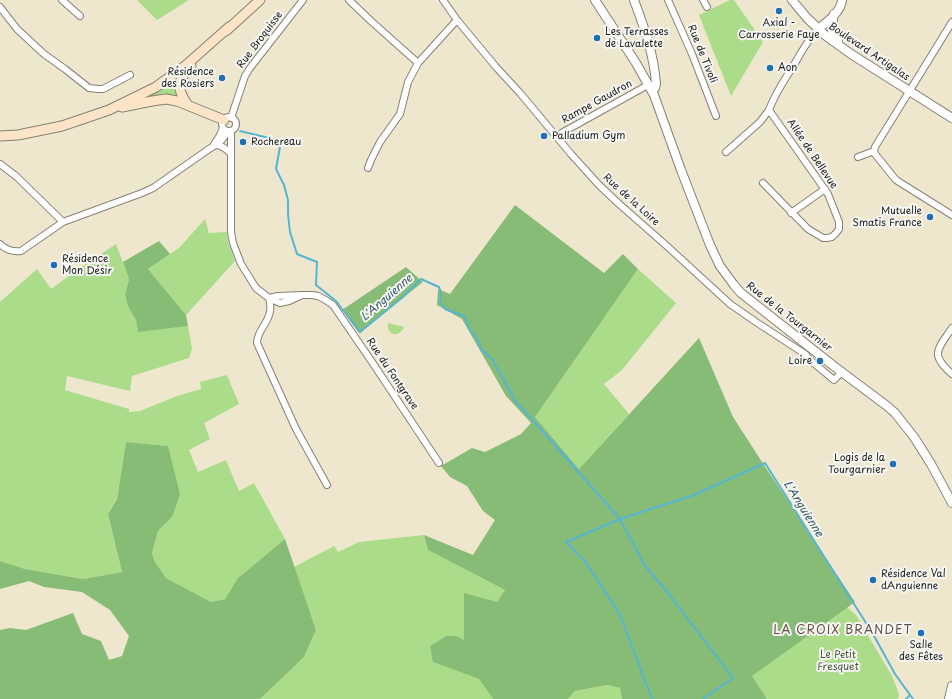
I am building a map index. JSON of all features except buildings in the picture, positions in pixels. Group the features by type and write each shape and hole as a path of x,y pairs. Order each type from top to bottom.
{"main road":[{"path":"109,110 156,87 186,66 260,0"},
{"path":"187,104 179,90 181,79 187,70 230,27"},
{"path":"3,131 41,126 103,108 149,86 175,70 230,27"},
{"path":"0,136 18,135 62,126 109,110 166,99 187,104 227,126"}],"street":[{"path":"62,0 80,16"},
{"name":"Rue Broquisse","path":"227,126 245,76 303,0"},
{"path":"349,0 370,21 418,63"},
{"name":"Rue de la Loire","path":"443,0 457,20 496,67 599,185 730,304 805,354 834,380 842,372"},
{"name":"Rue de la Tourgarnier","path":"595,0 636,62 660,108 681,170 707,238 720,266 741,293 895,413 914,437 931,464 952,503"},
{"path":"634,0 652,54 656,84 654,88 650,88"},
{"name":"Rue de Tivoli","path":"668,0 692,54 716,116"},
{"path":"703,0 707,7"},
{"name":"Boulevard Artigalas","path":"792,0 807,18 826,36 952,118"},
{"path":"726,152 760,122 769,110 771,103 812,35 825,24 840,7 842,0"},
{"path":"0,7 17,29 44,54 89,88 103,89 130,76"},
{"path":"834,14 831,28 832,33 845,49"},
{"path":"368,168 370,160 380,142 400,114 408,82 418,63 457,20"},
{"path":"952,22 875,147 874,151 896,180 952,215"},
{"name":"Rampe Gaudron","path":"556,136 597,113 650,88"},
{"name":"Allée de Bellevue","path":"763,183 808,229 823,238 827,238 832,237 839,229 840,222 825,189 769,110"},
{"path":"215,146 219,137 227,126"},
{"path":"227,126 231,154 231,232 233,243 241,264 256,288 269,298 271,309 269,317 256,338 256,343 296,429 327,484"},
{"path":"0,244 8,250 16,252 21,251 63,222 153,188 215,146 221,145 231,154"},
{"path":"858,157 874,151"},
{"path":"0,164 17,177 63,222"},
{"path":"791,213 825,189"},
{"name":"Rue du Fontgrave","path":"269,298 277,302 283,302 302,296 312,295 324,298 333,305 439,463"},
{"path":"952,328 939,347 937,353 938,358 952,374"},
{"path":"829,374 835,367"},
{"path":"949,699 952,686"}],"green space":[{"path":"137,0 189,0 157,20"},
{"path":"730,0 734,0 763,42 731,96 699,15"},
{"path":"179,76 173,89 179,98 142,98 161,89"},
{"path":"515,205 604,273 623,254 638,269 535,417 579,469 699,338 733,417 855,602 752,676 767,699 622,699 620,688 607,685 575,691 568,699 493,699 479,679 433,662 430,646 446,636 456,636 464,640 464,593 497,602 505,590 428,550 424,535 473,555 495,520 483,511 467,486 450,477 441,466 472,448 485,452 521,434 531,423 506,396 462,319 437,305 438,289 450,294"},
{"path":"205,219 209,233 227,232 228,242 235,261 186,315 148,269 179,248"},
{"path":"159,241 170,254 148,269 186,315 188,326 138,332 136,320 128,306 125,295 129,279 123,262"},
{"path":"116,244 129,279 125,295 136,320 138,331 188,326 192,349 189,358 132,376 130,391 67,376 65,390 129,409 129,412 140,411 177,396 201,389 200,382 227,375 239,404 204,423 210,439 189,450 198,472 226,460 239,491 254,483 285,539 238,578 225,599 211,602 166,578 155,562 152,553 158,531 172,517 168,446 126,442 117,498 108,514 122,572 83,579 25,569 0,561 0,302 37,269 51,289"},
{"path":"406,267 423,282 359,333 342,310"},
{"path":"638,269 676,303 622,370 604,384 629,414 579,469 535,417"},
{"path":"388,323 404,327 399,333 393,334 389,330"},
{"path":"126,442 168,446 180,494 172,517 158,531 152,553 155,562 166,578 211,602 225,599 238,578 285,539 316,630 304,657 260,699 0,699 0,630 10,628 26,630 73,613 82,634 101,641 109,660 122,656 129,636 110,610 82,592 44,587 29,581 0,589 0,561 25,569 83,579 122,572 108,514 117,499"},
{"path":"424,535 428,550 505,590 497,602 464,640 446,636 430,646 434,662 479,679 493,699 260,699 304,657 316,630 294,567 334,546 338,552 359,542"},
{"name":"Le Petit Fresquet","path":"847,607 856,615 892,676 899,697 897,699 767,699 752,677 787,612"},
{"path":"607,685 620,688 622,699 568,699 575,691"}],"waterway":[{"name":"L'Anguienne","path":"240,131 281,141 276,169 284,185 288,200 290,232 297,254 317,262 316,285 336,301 360,332 404,296 421,279 439,287 441,293 440,302 445,309 464,316 481,349 492,359 516,402 620,519 694,495 765,463 873,634 895,674 913,699"},
{"name":"L'Anguienne","path":"652,699 620,615 587,564 566,542 620,519 645,566 668,593 733,678 703,699"},
{"name":"L'Anguienne","path":"906,699 910,695"}],"place":[{"name":"Axial - Carrosserie Faye","path":"779,11"},
{"name":"Les Terrasses de Lavalette","path":"597,38"},
{"name":"Aon","path":"770,68"},
{"name":"Résidence des Rosiers","path":"222,78"},
{"name":"Palladium Gym","path":"544,136"},
{"name":"Rochereau","path":"243,142"},
{"name":"Mutuelle Smatis France","path":"930,217"},
{"name":"Résidence Mon Désir","path":"54,265"},
{"name":"Loire","path":"820,361"},
{"name":"Logis de la Tourgarnier","path":"893,464"},
{"name":"Résidence Val dAnguienne","path":"873,580"},
{"name":"Salle des Fêtes","path":"921,633"}],"district":[{"name":"LA CROIX BRANDET","path":"843,631"}]}
